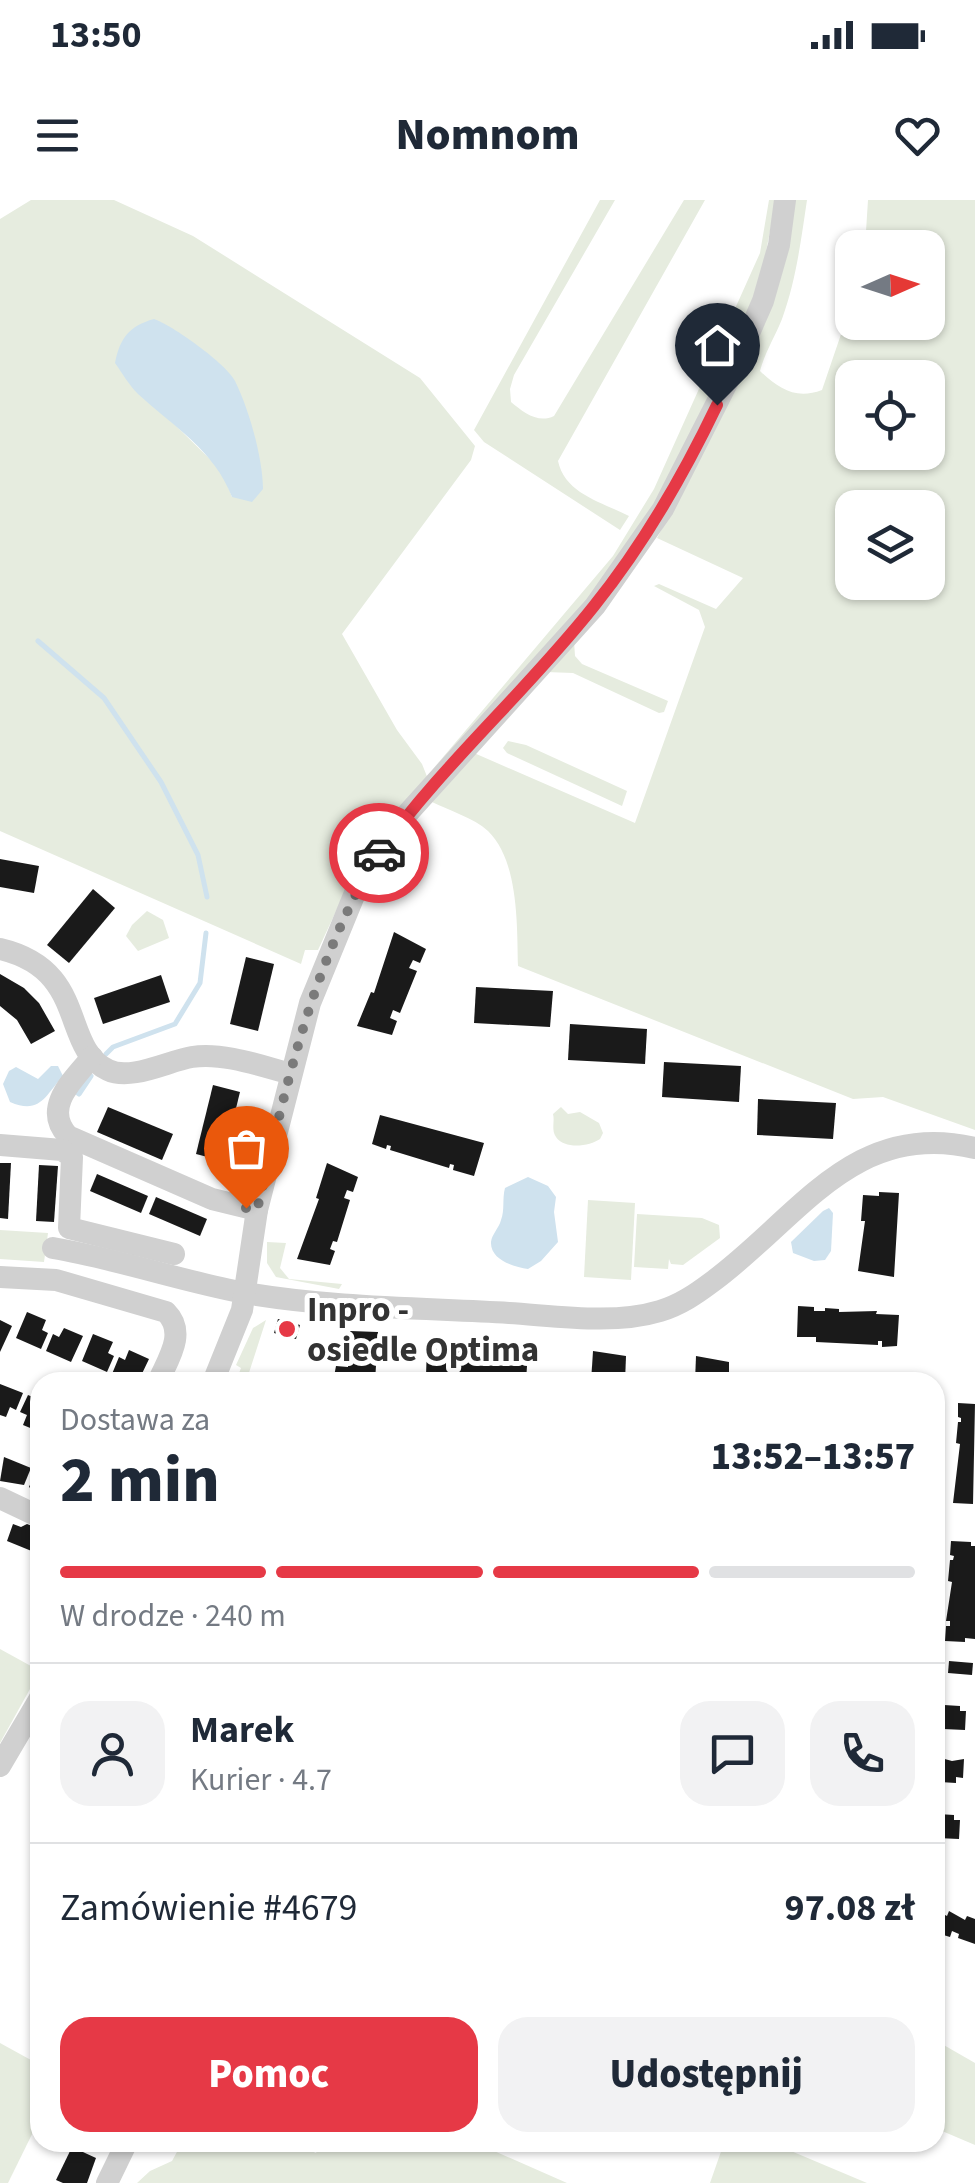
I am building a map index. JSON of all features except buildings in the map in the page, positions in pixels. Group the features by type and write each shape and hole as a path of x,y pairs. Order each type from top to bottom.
{"street":[{"path":"217,1372 242,1310 257,1210 310,1002 355,892 408,813 595,606 663,509 730,378 762,301 779,245 785,200"},
{"path":"0,949 42,968 64,992 92,1057 110,1072 130,1072 204,1056 291,1074"},
{"path":"92,1057 58,1104 59,1127 68,1136 212,1199 257,1210"},
{"path":"63,1242 134,1266 245,1292 441,1310 636,1316 689,1298 740,1262 832,1177 866,1156 914,1143 975,1148"},
{"path":"0,1145 62,1150 72,1158 63,1242"},
{"path":"63,1242 174,1254"},
{"path":"122,1300 134,1266"},
{"path":"0,1277 56,1280 166,1312 174,1320 175,1343 162,1372"},
{"path":"0,1498 30,1512"},
{"path":"0,1766 30,1715"},
{"path":"107,2183 122,2152"}],"shaded area":[{"path":"31,200 114,200 193,236 420,378 475,446 471,460 342,634 428,779 343,896 318,950 305,950 301,964 0,831 0,219","holes":["245,412 254,435 232,497 222,471 165,415"]},
{"path":"600,200 615,200 514,375 511,402 537,418 554,416 684,200 705,200 558,461 576,489 629,516 620,530 484,442 474,430"},
{"path":"769,200 776,200 759,288 662,496 596,592 433,769 613,556 654,489 760,253"},
{"path":"791,200 807,200 798,260 782,319 760,371 781,388 804,394 822,390 839,340 945,340 945,230 866,230 868,200 975,200 975,1130 883,1097 853,1099 518,966 514,895 506,859 488,831 432,802 474,753 635,823 705,627 699,610 654,586 659,584 716,609 743,578 657,538 693,472"},
{"path":"574,641 575,656 582,664 668,701 664,712 573,673 546,672"},
{"path":"508,741 526,745 627,791 622,806 507,753 503,748"},
{"path":"147,911 163,920 169,938 138,951 126,936"},
{"path":"561,1107 568,1114 580,1112 599,1123 603,1133 600,1139 578,1146 560,1141 554,1131 553,1114"},
{"path":"588,1200 635,1203 631,1280 584,1277"},
{"path":"637,1214 702,1218 719,1225 720,1238 683,1265 671,1264 669,1259 668,1269 634,1267"},
{"path":"0,1230 48,1233 44,1262 0,1259"},
{"path":"267,1242 286,1243 280,1268 289,1279 342,1284 339,1289 276,1277 267,1263"},
{"path":"266,1320 249,1372 240,1372 241,1368 236,1365 253,1328"},
{"path":"0,1649 30,1666 30,1689 0,1743"},
{"path":"0,2043 30,2060 30,2138 8,2183 0,2183"},
{"path":"945,2046 975,2063 975,2145 945,2132"},
{"path":"177,2152 496,2152 567,2183 137,2183 150,2171 172,2161"},
{"path":"721,2152 793,2152 867,2183 710,2183"}],"water":[{"path":"154,319 198,346 235,381 261,463 263,489 252,502 232,497 204,452 138,394 115,363 127,334"},
{"path":"51,1066 58,1066 63,1076 41,1101 28,1106 10,1102 3,1084 9,1071 16,1067 38,1079"},
{"path":"528,1177 548,1186 556,1197 558,1242 528,1269 499,1258 491,1242 502,1216 505,1188"},
{"path":"829,1208 833,1213 831,1251 825,1260 814,1261 793,1253 791,1242"}],"waterway":[{"path":"38,641 104,698 161,782 198,855 207,897"},
{"path":"106,1054 113,1047 175,1024 200,983 206,933"},
{"path":"75,1091 79,1094 91,1076"}],"way so far":[{"path":"246,1208 257,1210 310,1002 326,958 355,892 379,853"}],"place":[{"name":"Inpro - osiedle Optima","path":"287,1329"}],"route":[{"path":"379,853 448,767 595,606 663,509 717,405"}]}
